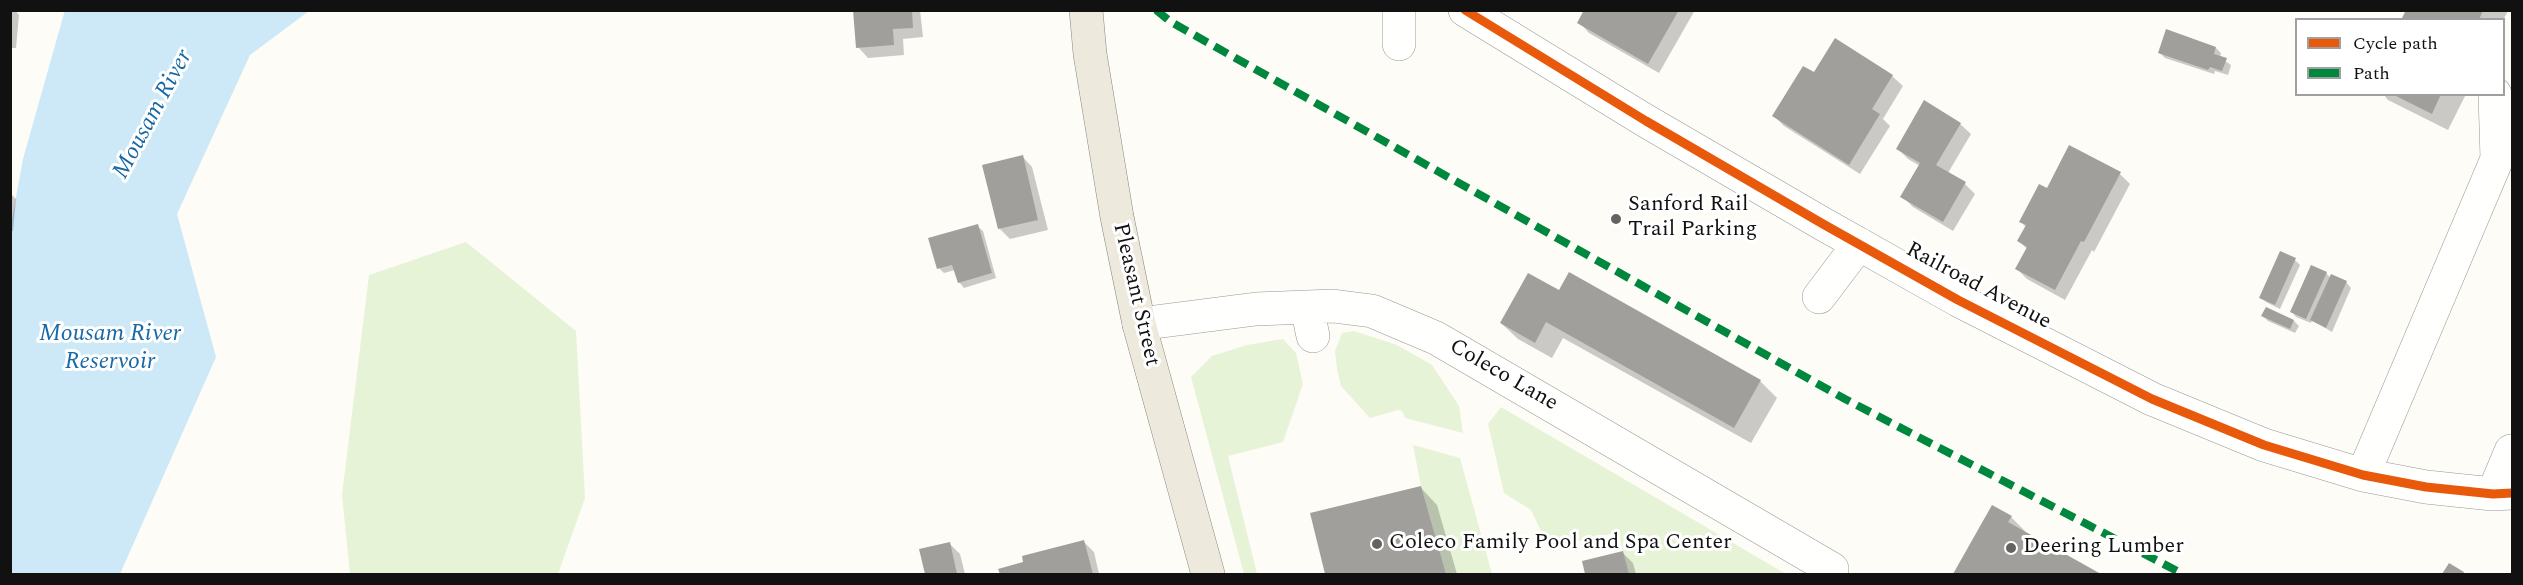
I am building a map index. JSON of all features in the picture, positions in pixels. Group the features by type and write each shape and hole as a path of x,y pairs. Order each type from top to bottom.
{"main road":[{"name":"Pleasant Street","path":"1086,10 1117,217 1139,324 1208,574"}],"street":[{"path":"1399,10 1399,44"},
{"name":"Railroad Avenue","path":"1465,10 1646,121 1859,244 1967,304 2152,399 2264,445 2363,475 2426,487 2503,493"},
{"path":"2363,475 2497,159 2495,96"},
{"path":"1819,297 1859,244"},
{"name":"Coleco Lane","path":"1139,324 1256,309 1310,321 1333,306 1372,311 1436,338 1832,569"},
{"path":"2503,493 2511,451"}],"green space":[{"path":"466,242 576,331 585,498 558,574 350,574 342,495 369,275"},
{"path":"1354,331 1397,345 1432,365 1459,406 1463,433 1405,418 1402,411 1398,410 1370,418 1341,386 1337,369 1335,351 1342,333"},
{"path":"1283,339 1296,353 1303,384 1283,442 1228,456 1257,574 1244,574 1191,377 1212,356 1247,345"},
{"path":"1501,407 1786,574 1629,574 1618,532 1549,548 1531,510 1504,493 1488,424"},
{"path":"1413,445 1460,458 1492,574 1446,574 1421,486"}],"water":[{"name":"Mousam River Reservoir","path":"65,10 309,11 250,55 177,214 216,357 120,574 11,574 11,225 23,159"}],"building":[{"path":"853,10 912,10 913,28 893,29 894,45 856,48"},
{"path":"1584,10 1679,10 1648,64 1577,23"},
{"path":"2406,10 2483,10 2480,18 2402,18"},
{"path":"2166,29 2216,47 2214,54 2227,58 2222,71 2210,67 2208,70 2158,53"},
{"path":"1835,38 1893,75 1872,109 1880,114 1849,165 1772,116 1803,66 1814,72"},
{"path":"2396,96 2440,96 2432,114"},
{"path":"1924,100 1961,123 1936,165 1966,182 1943,222 1900,197 1920,163 1896,149"},
{"path":"2069,145 2121,172 2084,242 2081,241 2055,290 2015,269 2027,247 2017,241 2026,225 2019,222 2039,184 2047,188"},
{"path":"1023,155 1038,220 998,229 982,165"},
{"path":"978,224 992,273 958,283 952,265 937,269 928,238"},
{"path":"2280,251 2296,258 2275,305 2259,298"},
{"path":"2311,265 2327,272 2306,319 2290,312"},
{"path":"1569,272 1761,380 1734,428 1546,322 1535,343 1500,323 1528,273 1559,290"},
{"path":"2331,274 2347,281 2326,328 2310,320"},
{"path":"2266,307 2294,320 2290,329 2261,316"},
{"name":"Coleco Family Pool and Spa Center","path":"1421,486 1446,574 1325,574 1310,513"},
{"name":"Deering Lumber","path":"1992,505 2012,516 2008,522 2101,574 1953,574"},
{"path":"1084,540 1093,574 1000,574 998,569 1023,562 1022,556"},
{"path":"950,542 957,574 925,574 919,549"},
{"path":"1623,551 1629,574 1585,574 1582,561"},
{"path":"2449,563 2464,572 2463,574 2442,574"}],"marked path":[{"path":"1156,10 1171,22 1845,399 2183,574"}],"cycle path":[{"path":"1465,10 1646,121 1823,224 1958,300 2152,399 2264,445 2363,475 2426,487 2493,494 2512,493"}],"place":[{"name":"Sanford Rail Trail Parking","path":"1616,219"},
{"name":"Coleco Family Pool and Spa Center","path":"1377,544"},
{"name":"Deering Lumber","path":"2011,548"}],"water label":[{"name":"Mousam River","path":"154,115"}]}
